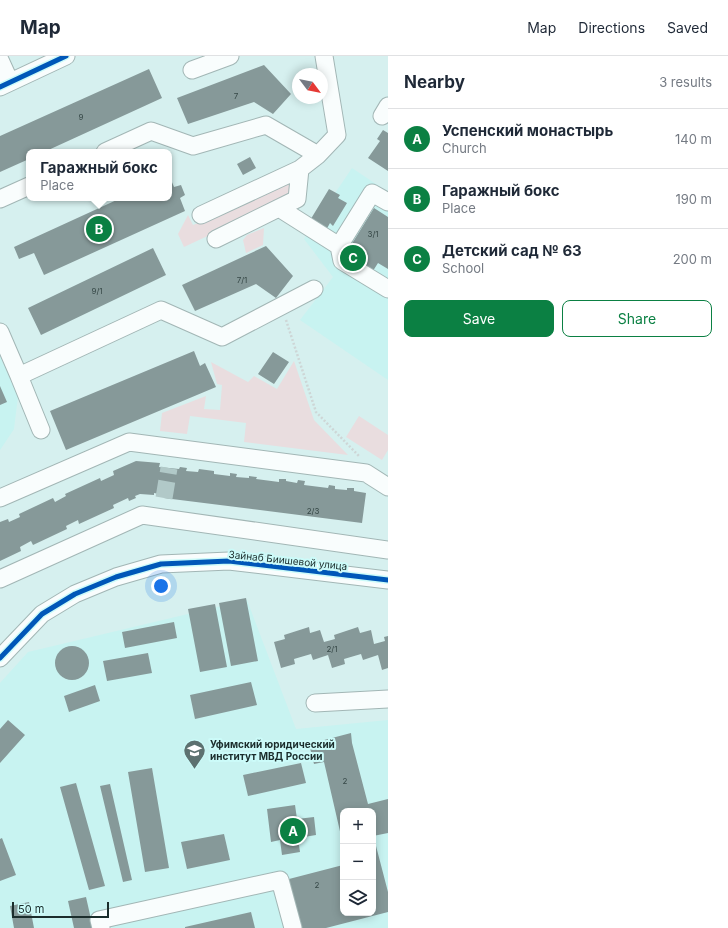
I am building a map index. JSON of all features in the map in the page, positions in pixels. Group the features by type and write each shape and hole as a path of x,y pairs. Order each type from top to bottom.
{"street":[{"path":"0,60 5,85 66,56"},
{"path":"192,70 230,56"},
{"path":"201,215 300,170 318,155 337,135 324,56"},
{"path":"112,149 151,131 193,146 266,126 318,155"},
{"path":"216,238 297,200 300,170"},
{"path":"0,199 26,187"},
{"path":"388,202 372,193 339,246 342,261 388,289"},
{"path":"279,208 339,246"},
{"path":"19,376 161,310 222,337 314,289"},
{"path":"0,332 41,430"},
{"path":"0,498 129,442 366,473 388,487"},
{"path":"0,579 142,515 388,550"},
{"name":"Зайнаб Биишевой улица","path":"0,658 42,614 75,594 116,577 161,564 230,561 388,580"},
{"path":"315,703 388,698"},
{"path":"101,928 99,920 280,880 293,928"}],"path":[{"path":"281,307 316,412 359,456 354,471"}],"shaded area":[{"path":"352,168 388,192 388,380 300,320 333,277 304,239"},
{"path":"290,183 294,196 184,247 178,234 188,215 193,225"},
{"path":"264,228 263,245 246,253 243,240 247,235"},
{"path":"0,356 18,397 14,429 0,450"},
{"path":"294,361 314,420 348,455 244,442 246,423 190,416 187,434 160,431 162,413 206,396 204,409 220,410 222,385 217,384 211,362 248,382 254,376 277,389"},
{"path":"359,416 388,435 388,450 382,460 346,437"},
{"name":"Уфимский юридический институт МВД России","path":"247,600 296,729 388,720 388,928 0,928 0,683 28,652"}],"building":[{"path":"264,65 291,94 273,114 254,102 188,124 177,98"},
{"path":"149,69 162,98 51,149 26,149 26,160 0,172 0,136"},
{"path":"383,130 388,133 388,171 368,158 380,141 377,139"},
{"path":"250,157 256,168 243,175 237,164"},
{"path":"172,182 174,187 181,185 185,195 180,198 185,211 44,275 34,253 19,259 14,247 114,201 172,201"},
{"path":"329,189 340,195 338,198 347,203 333,226 330,223 325,232 309,222"},
{"path":"374,208 388,217 388,269 378,263 371,274 357,266 361,259 348,250"},
{"path":"266,246 293,276 276,298 256,284 195,311 182,285"},
{"path":"153,248 166,275 41,335 28,308"},
{"path":"194,351 200,366 205,363 216,387 66,450 50,411"},
{"path":"273,352 289,362 274,384 258,374"},
{"path":"0,386 7,402 0,405"},
{"path":"136,461 160,463 159,467 179,469 180,467 187,468 186,471 198,472 199,469 214,471 214,474 230,476 230,473 237,474 236,477 249,478 249,476 257,477 256,479 279,482 279,479 286,479 286,481 297,483 298,480 305,481 304,485 328,488 329,485 335,486 335,489 347,490 347,488 354,488 354,491 366,493 362,523 164,498 165,495 154,493 154,495 140,494 135,496 136,498 129,501 128,498 113,505 114,508 79,524 78,520 66,526 67,529 33,545 31,541 20,547 21,551 0,561 0,522 8,519 9,522 20,517 19,514 53,498 55,502 66,496 65,494 100,478 101,481 114,475 113,471"},
{"path":"246,598 258,661 231,666 219,603"},
{"path":"215,604 227,667 200,672 188,609"},
{"path":"174,622 177,638 125,648 122,632"},
{"path":"309,627 310,633 320,630 324,642 335,639 334,635 358,627 360,633 371,630 374,644 385,641 384,637 388,636 388,668 382,670 378,655 363,660 361,654 344,659 345,664 332,668 328,655 313,660 311,654 294,659 295,664 281,668 274,642 285,639 284,635"},
{"path":"69,646 75,646 79,647 86,653 89,663 88,670 82,677 75,680 69,680 65,679 58,673 55,666 55,660 56,656 62,649"},
{"path":"148,653 152,673 107,681 103,661"},
{"path":"251,682 257,705 195,719 190,695"},
{"path":"95,685 100,701 69,712 64,696"},
{"path":"8,720 25,735 0,763 0,729"},
{"path":"351,733 352,743 368,804 388,799 388,833 376,835 376,808 340,808 340,831 324,762 314,764 309,744"},
{"path":"301,763 306,783 248,796 243,775"},
{"path":"152,768 169,868 145,872 128,772"},
{"path":"76,783 105,886 89,890 60,787"},
{"path":"110,784 132,880 123,882 100,786"},
{"path":"295,805 297,819 314,817 316,835 298,838 300,852 282,855 280,840 271,842 267,809"},
{"path":"224,834 230,860 187,869 181,842"},
{"path":"2,838 16,875 0,881 0,839"},
{"path":"376,846 388,892 388,912 376,915"},
{"path":"340,866 340,916 372,916 326,928 300,928 289,879"},
{"path":"86,897 93,928 74,928 68,901"},
{"path":"29,902 34,928 14,928 10,906"},
{"path":"251,912 255,928 185,928 185,927"}],"tunnel":[{"path":"164,498 169,468"}],"cycle path":[{"path":"0,87 66,56"},
{"path":"0,658 42,614 75,594 116,577 161,564 229,561 388,580"}],"place":[{"name":"Гаражный бокс","path":"99,229"},
{"name":"Детский сад № 63","path":"353,258"},
{"name":"Уфимский юридический институт МВД России","path":"194,770"},
{"name":"Успенский монастырь","path":"293,831"}]}
